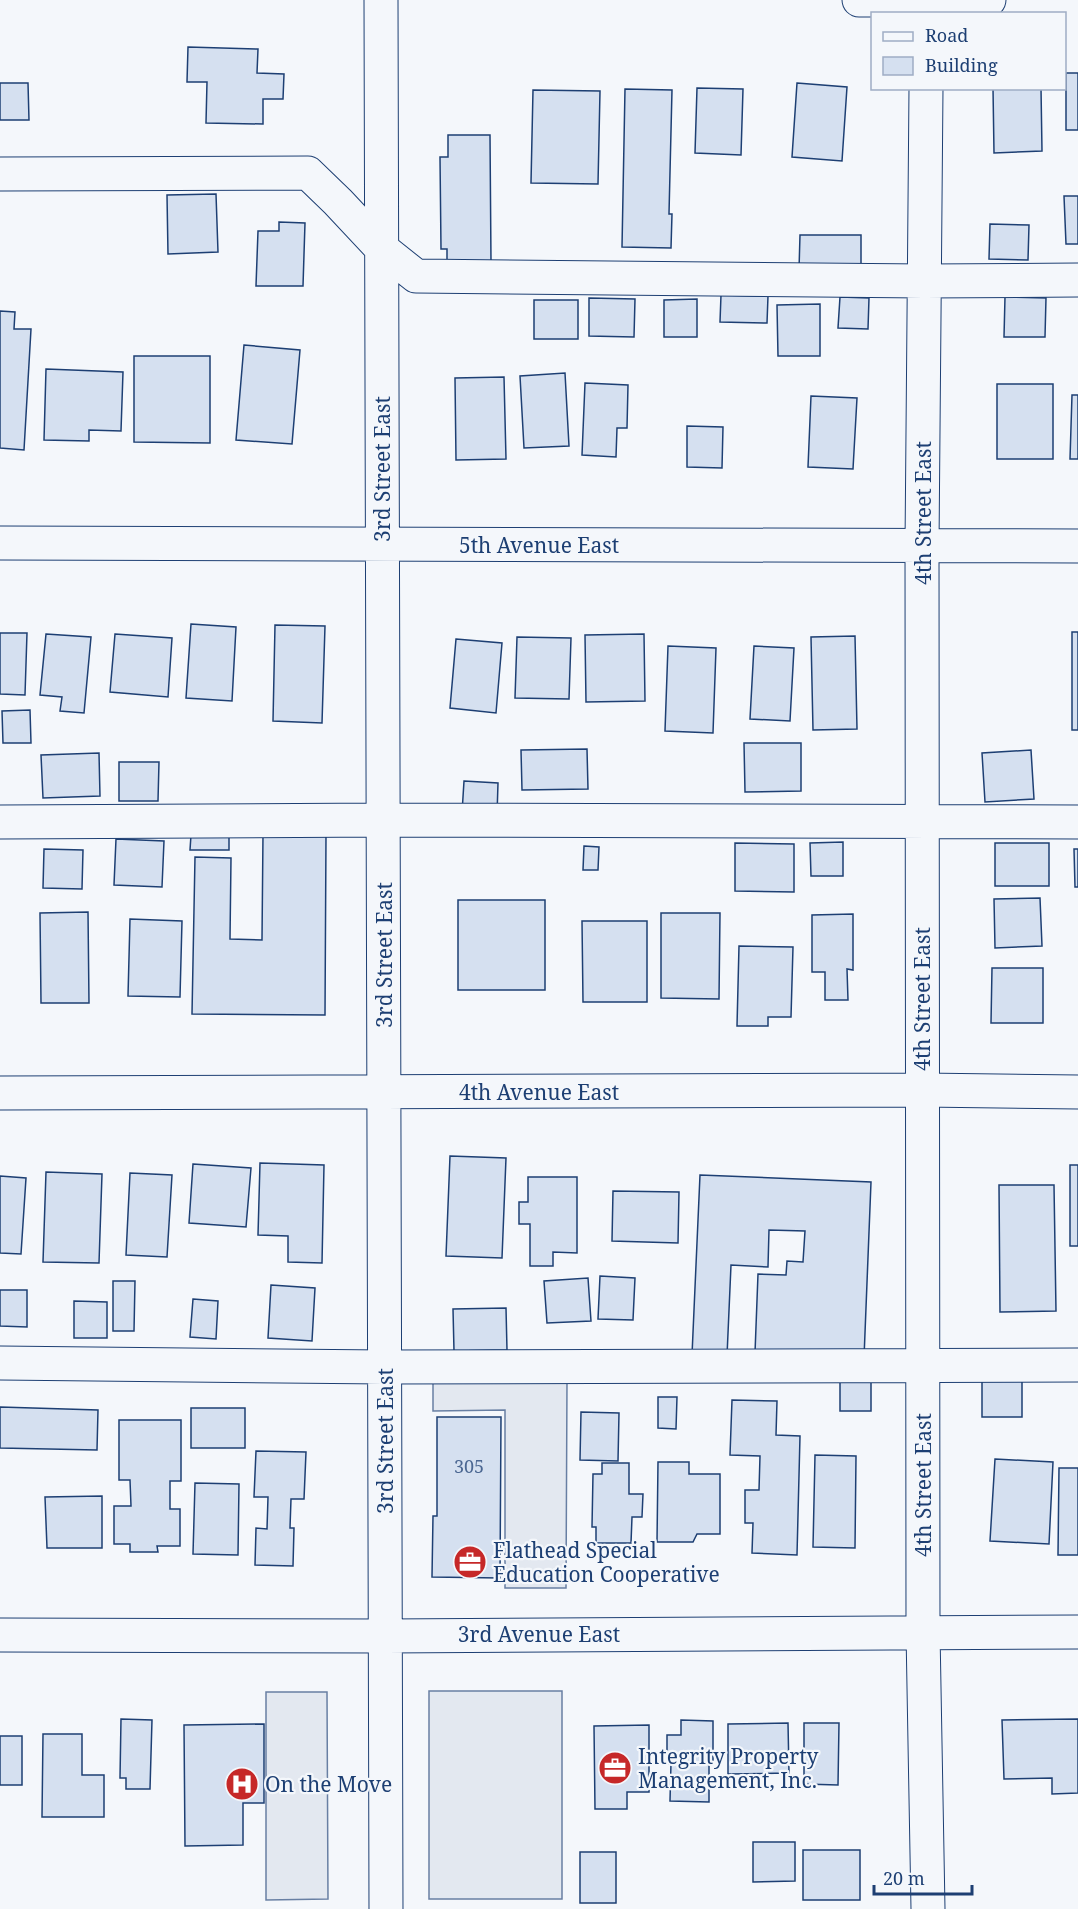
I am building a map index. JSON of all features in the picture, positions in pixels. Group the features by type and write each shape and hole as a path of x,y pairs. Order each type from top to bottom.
{"street":[{"name":"3rd Street East","path":"381,0 386,1909"},
{"path":"859,0 989,0"},
{"name":"4th Street East","path":"926,90 922,546 922,1090 923,1632 928,1909"},
{"path":"0,174 308,173 382,249 416,276 924,281 1078,280"},
{"name":"5th Avenue East","path":"0,543 1078,546"},
{"path":"0,822 383,820 1078,822"},
{"name":"4th Avenue East","path":"0,1093 922,1090 1078,1092"},
{"path":"0,1363 385,1367 1078,1365"},
{"name":"3rd Avenue East","path":"0,1635 386,1636 1078,1632"}],"shaded area":[{"path":"433,1381 567,1381 566,1588 505,1588 505,1410 433,1411"},
{"path":"429,1691 562,1691 562,1899 429,1899"},
{"path":"266,1692 327,1692 328,1899 266,1900"}],"building":[{"path":"188,47 258,49 257,73 284,74 283,99 263,99 263,124 206,123 207,82 187,82"},
{"path":"1066,73 1078,73 1078,130 1066,130"},
{"path":"0,83 28,83 29,120 0,120"},
{"path":"797,83 847,87 842,161 792,157"},
{"path":"697,88 743,89 741,155 695,153"},
{"path":"625,89 672,90 669,214 672,214 671,248 622,247"},
{"path":"533,90 600,91 598,184 531,183"},
{"path":"993,90 1041,90 1042,151 994,153"},
{"path":"448,135 490,135 491,262 447,262 447,249 441,249 440,157 448,157"},
{"path":"216,194 218,252 168,254 167,195"},
{"path":"1064,196 1078,196 1078,244 1066,244"},
{"path":"279,222 305,223 303,286 256,286 258,231 279,231"},
{"path":"990,224 1029,225 1028,260 989,259"},
{"path":"800,235 861,235 861,270 799,270"},
{"path":"721,295 768,296 767,323 720,322"},
{"path":"840,297 869,298 868,329 838,328"},
{"path":"1005,297 1046,298 1045,337 1004,337"},
{"path":"589,298 635,299 634,337 589,336"},
{"path":"697,299 697,337 664,337 664,300"},
{"path":"534,300 578,300 578,339 534,339"},
{"path":"820,304 820,356 778,356 777,305"},
{"path":"0,311 15,312 14,329 31,329 24,450 0,448"},
{"path":"244,345 300,350 292,444 236,440"},
{"path":"134,356 210,356 210,443 134,442"},
{"path":"46,369 123,372 121,431 89,430 89,441 44,440"},
{"path":"565,373 569,446 524,448 520,376"},
{"path":"504,377 506,459 456,460 455,378"},
{"path":"585,383 628,385 627,428 617,428 616,457 582,455"},
{"path":"997,384 1053,384 1053,459 997,459"},
{"path":"1072,395 1078,395 1078,459 1070,459"},
{"path":"811,396 857,398 853,469 808,467"},
{"path":"687,426 723,427 722,468 687,467"},
{"path":"191,624 236,627 232,701 186,698"},
{"path":"275,625 325,626 322,723 273,721"},
{"path":"1072,632 1078,632 1078,730 1072,730"},
{"path":"0,633 27,633 25,695 0,694"},
{"path":"46,634 91,637 84,713 60,711 62,697 40,695"},
{"path":"115,634 172,638 168,697 110,692"},
{"path":"644,634 645,701 586,702 585,635"},
{"path":"855,636 857,729 813,730 811,637"},
{"path":"517,637 571,638 569,699 515,698"},
{"path":"456,639 502,643 496,713 450,708"},
{"path":"668,646 716,648 713,733 665,731"},
{"path":"754,646 794,648 790,721 750,719"},
{"path":"30,710 31,743 3,743 2,711"},
{"path":"744,743 801,743 801,791 745,792"},
{"path":"587,749 588,789 522,790 521,750"},
{"path":"1031,750 1034,799 985,802 982,753"},
{"path":"99,753 100,796 43,798 41,755"},
{"path":"119,762 159,762 158,801 119,801"},
{"path":"464,781 498,783 497,815 462,813"},
{"path":"263,834 326,835 325,1015 192,1014 195,857 231,858 230,939 262,940"},
{"path":"191,835 229,835 229,850 190,850"},
{"path":"116,839 164,841 162,887 114,885"},
{"path":"843,842 843,876 811,876 810,843"},
{"path":"735,843 794,844 794,892 735,891"},
{"path":"995,843 1049,843 1049,886 995,886"},
{"path":"584,846 599,847 598,870 583,870"},
{"path":"44,849 83,850 82,889 43,888"},
{"path":"1074,849 1078,849 1078,887 1075,887"},
{"path":"1040,898 1042,946 995,948 994,899"},
{"path":"458,900 545,900 545,990 458,990"},
{"path":"88,912 89,1003 41,1003 40,913"},
{"path":"661,913 720,913 719,999 661,998"},
{"path":"853,914 853,970 847,969 848,1000 825,1000 825,972 812,972 812,915"},
{"path":"130,919 182,921 180,997 128,996"},
{"path":"582,921 647,921 647,1002 583,1002"},
{"path":"739,946 793,947 791,1017 768,1017 768,1026 737,1026"},
{"path":"992,968 1043,968 1043,1023 991,1023"},
{"path":"450,1156 506,1158 502,1258 446,1256"},
{"path":"260,1163 324,1165 322,1263 288,1262 288,1236 258,1235"},
{"path":"193,1164 251,1168 246,1227 189,1223"},
{"path":"1070,1165 1078,1165 1078,1246 1070,1246"},
{"path":"46,1172 102,1174 99,1263 43,1262"},
{"path":"130,1173 172,1175 167,1257 126,1255"},
{"path":"700,1175 871,1182 864,1358 755,1353 758,1274 786,1275 787,1261 803,1262 805,1231 769,1230 768,1267 731,1265 727,1356 692,1355"},
{"path":"0,1176 26,1178 21,1254 0,1253"},
{"path":"528,1177 577,1177 577,1253 553,1252 553,1266 530,1266 530,1224 519,1224 519,1202 528,1202"},
{"path":"999,1185 1054,1185 1056,1311 1000,1312"},
{"path":"613,1191 679,1192 678,1243 612,1241"},
{"path":"600,1276 635,1278 633,1320 598,1319"},
{"path":"588,1278 591,1321 547,1323 544,1281"},
{"path":"113,1281 135,1281 134,1331 113,1331"},
{"path":"271,1285 315,1288 312,1341 268,1338"},
{"path":"0,1290 27,1290 27,1327 0,1326"},
{"path":"193,1299 218,1301 216,1339 190,1337"},
{"path":"74,1301 107,1302 107,1338 74,1338"},
{"path":"506,1308 507,1350 454,1351 453,1309"},
{"path":"982,1381 1022,1381 1022,1417 982,1417"},
{"path":"840,1382 871,1382 871,1411 840,1411"},
{"path":"658,1397 677,1397 676,1429 658,1428"},
{"path":"732,1400 777,1401 776,1435 800,1436 797,1555 752,1553 753,1523 745,1523 745,1490 759,1490 760,1456 730,1455"},
{"path":"0,1407 98,1410 97,1450 0,1448"},
{"path":"191,1408 245,1408 245,1448 191,1448"},
{"path":"581,1412 619,1413 618,1461 580,1460"},
{"path":"437,1417 501,1417 500,1578 432,1577 433,1516 437,1516"},
{"path":"119,1420 181,1420 181,1481 170,1481 170,1509 180,1509 180,1546 157,1546 158,1552 130,1552 130,1544 114,1544 114,1506 131,1506 130,1480 119,1480"},
{"path":"256,1451 306,1452 304,1499 291,1499 290,1528 294,1528 293,1566 255,1565 256,1528 267,1529 268,1497 254,1497"},
{"path":"815,1455 856,1456 855,1548 813,1547"},
{"path":"995,1459 1053,1462 1049,1544 990,1541"},
{"path":"658,1462 689,1462 689,1474 720,1474 720,1534 697,1534 693,1542 657,1542"},
{"path":"602,1463 629,1463 629,1494 643,1494 642,1517 632,1517 631,1543 596,1543 596,1527 592,1527 593,1474 602,1474"},
{"path":"1059,1468 1078,1468 1078,1555 1058,1555"},
{"path":"195,1483 239,1484 238,1555 193,1554"},
{"path":"102,1496 102,1548 47,1548 45,1497"},
{"path":"121,1719 152,1720 150,1789 126,1789 126,1778 120,1778"},
{"path":"1078,1719 1078,1793 1052,1794 1052,1778 1004,1779 1002,1720"},
{"path":"681,1720 713,1721 713,1761 709,1761 709,1802 670,1801 671,1763 667,1764 667,1735 681,1735"},
{"path":"788,1723 789,1773 728,1774 728,1724"},
{"path":"804,1723 839,1723 838,1785 804,1784"},
{"path":"264,1724 264,1803 243,1803 243,1845 185,1846 184,1725"},
{"path":"649,1725 649,1792 627,1792 627,1809 595,1809 594,1726"},
{"path":"43,1734 82,1734 82,1775 104,1775 104,1817 42,1817"},
{"path":"0,1736 22,1736 22,1785 0,1785"},
{"path":"753,1842 795,1842 795,1881 753,1882"},
{"path":"803,1850 860,1850 860,1900 803,1900"},
{"path":"580,1852 616,1852 616,1903 580,1903"}],"place":[{"name":"Flathead Special Education Cooperative","path":"470,1562"},
{"name":"Integrity Property Management, Inc.","path":"615,1768"},
{"name":"On the Move","path":"242,1784"}]}
